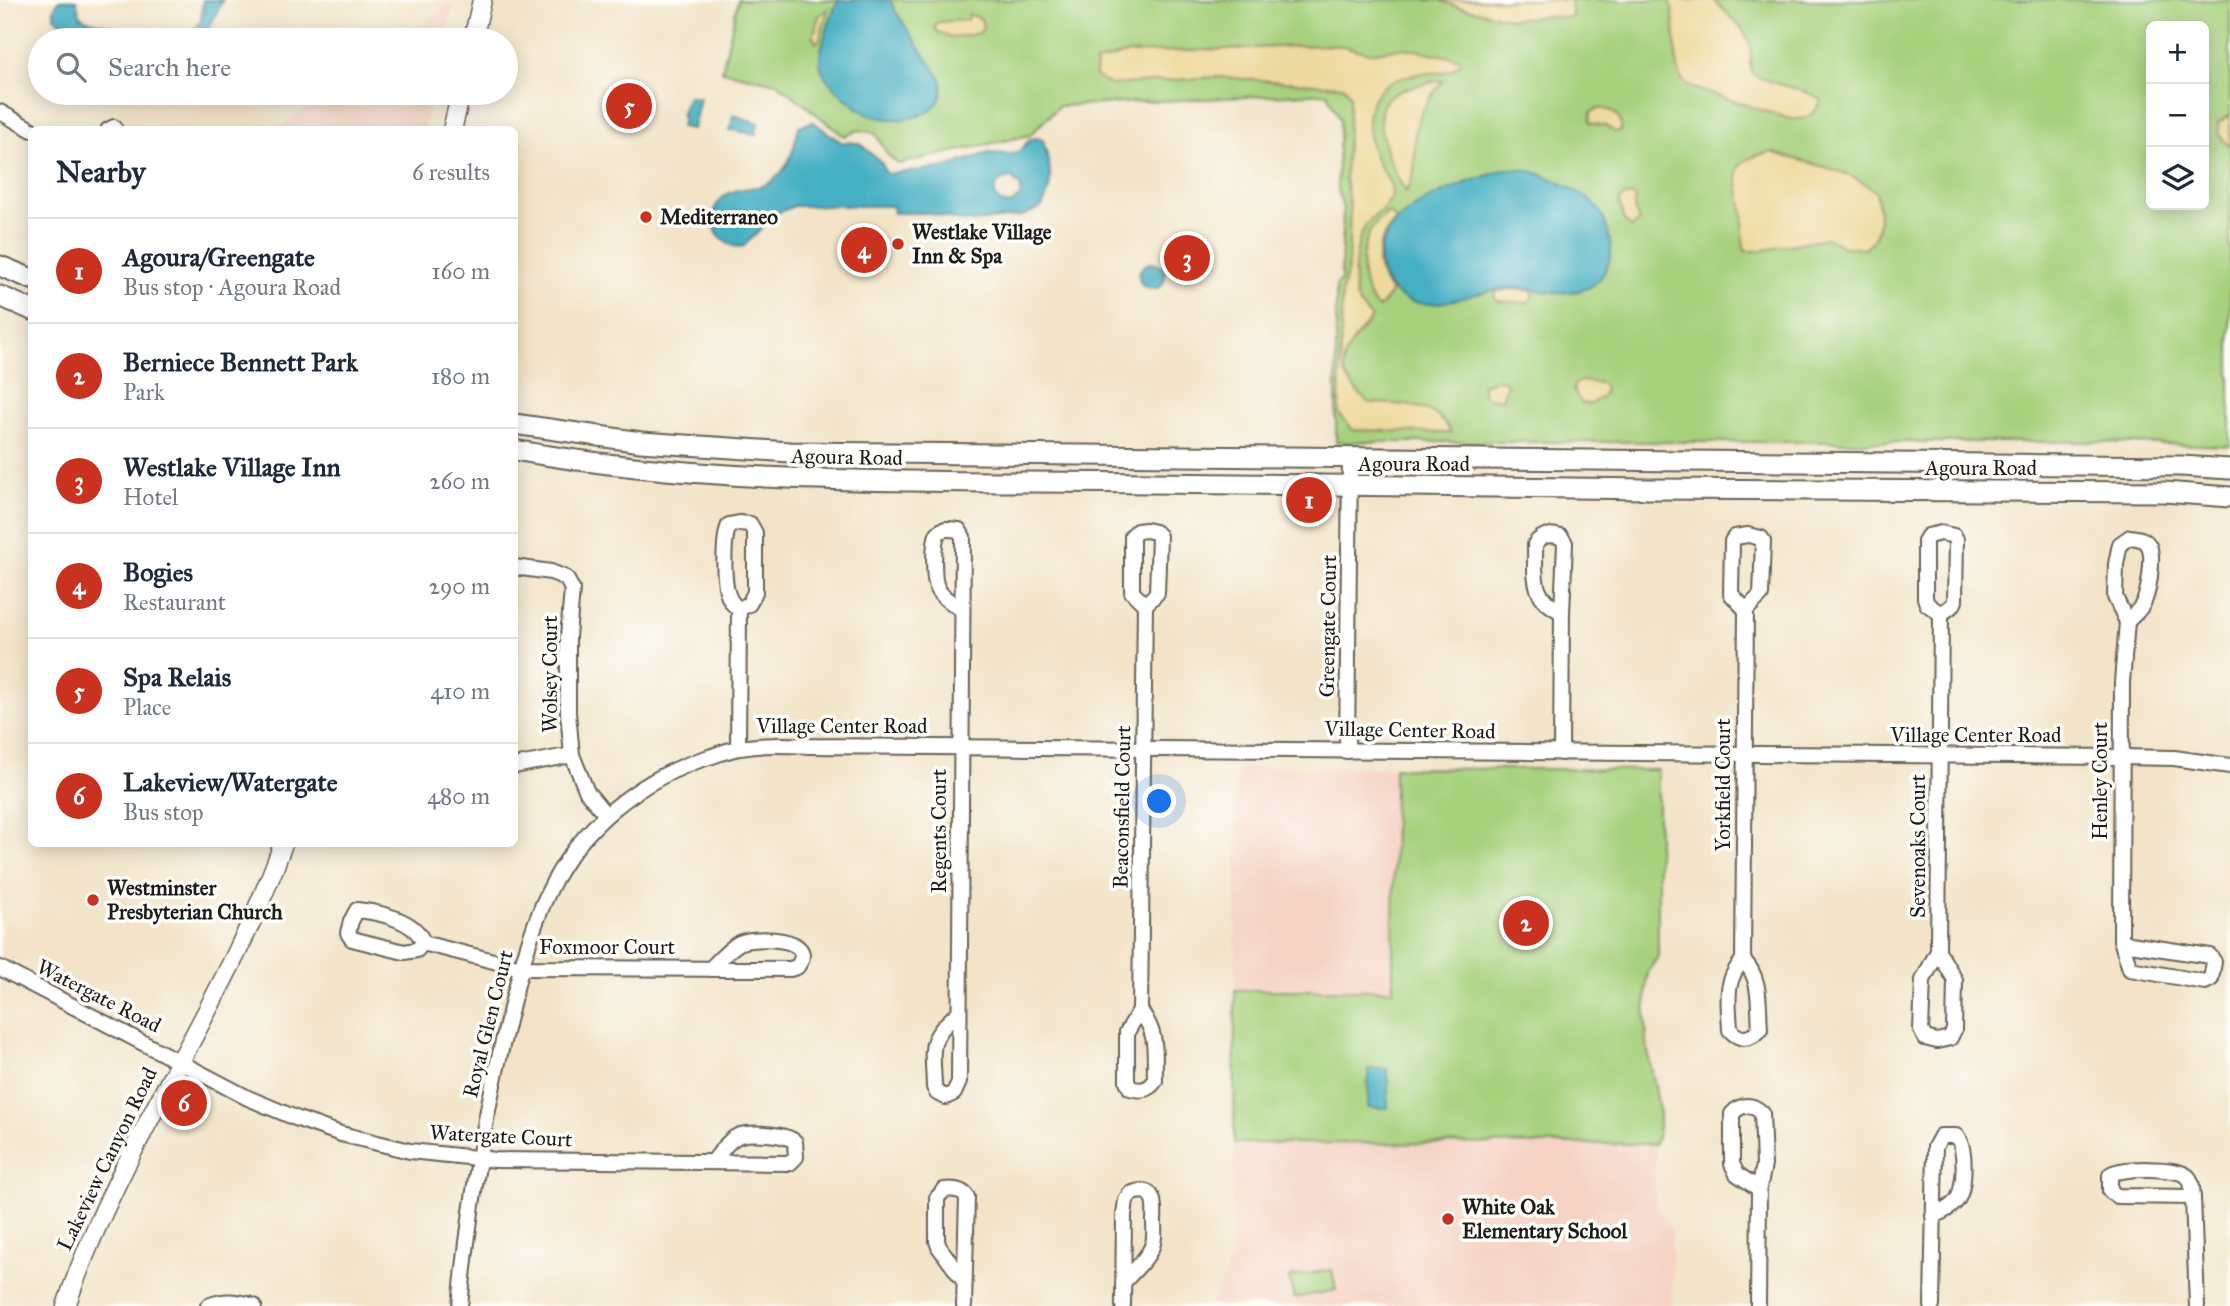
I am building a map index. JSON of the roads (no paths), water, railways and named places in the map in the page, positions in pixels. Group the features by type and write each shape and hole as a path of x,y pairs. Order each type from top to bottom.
{"main road":[{"path":"0,266 28,277"},
{"path":"0,296 28,308"},
{"name":"Agoura Road","path":"518,425 641,442 790,452 2230,469"},
{"name":"Agoura Road","path":"518,451 612,465 768,479 2152,492 2230,497"}],"street":[{"path":"476,28 482,0"},
{"path":"453,126 458,105"},
{"path":"0,112 28,128"},
{"name":"Greengate Court","path":"1347,751 1350,459"},
{"path":"738,748 739,609 730,601 726,589 725,535 729,525 739,523 750,524 755,533 755,592 749,604 739,609"},
{"name":"Regents Court","path":"959,1012 939,1029 933,1041 934,1087 937,1093 946,1097 954,1093 959,1082 963,537 958,530 949,528 940,531 936,537 934,578 937,589 961,609"},
{"name":"Beaconsfield Court","path":"1140,1010 1154,1034 1154,1082 1150,1088 1139,1091 1130,1088 1127,1082 1127,1032 1140,1010 1145,605 1157,593 1159,536 1155,531 1146,530 1137,531 1132,536 1132,592 1145,605"},
{"name":"Sevenoaks Court","path":"1941,533 1956,539 1955,601 1941,614 1927,604 1925,598 1925,541 1928,536 1941,533"},
{"path":"1561,753 1565,543 1561,537 1550,534 1540,538 1535,544 1536,588 1541,599 1562,612"},
{"name":"Yorkfield Court","path":"1743,960 1757,978 1760,1030 1746,1039 1736,1038 1730,1030 1729,982 1734,970 1743,960 1746,610 1761,595 1763,541 1748,535 1735,537 1732,541 1731,594 1746,610"},
{"name":"Henley Court","path":"2121,940 2130,944 2210,956 2214,962 2211,979 2205,982 2130,968 2121,940 2122,682 2127,622 2115,597 2116,564 2120,544 2130,537 2141,538 2148,545 2150,555 2149,582 2143,604 2127,622"},
{"name":"Wolsey Court","path":"518,568 551,572 566,578 572,589 568,637 568,713 572,755 587,792 606,815"},
{"name":"Sevenoaks Court","path":"1938,951 1953,974 1955,993 1954,1030 1950,1038 1937,1041 1925,1038 1921,1030 1923,980 1938,951 1941,614"},
{"name":"Village Center Road","path":"606,815 646,784 691,762 738,748 781,745 2121,757 2174,758 2230,766"},
{"path":"518,765 572,755"},
{"name":"Royal Glen Court","path":"460,1306 466,1242 479,1159 496,1070 521,968 548,892 566,861 606,815"},
{"name":"Lakeview Canyon Road","path":"66,1306 89,1241 179,1061 254,920 282,847"},
{"name":"Foxmoor Court","path":"357,910 405,923 421,936 423,943 418,950 404,953 352,939 348,933 357,910"},
{"name":"Foxmoor Court","path":"423,943 521,968 790,969 797,967 801,956 799,949 789,941 751,941 741,943 710,968"},
{"name":"Watergate Road","path":"0,968 179,1061"},
{"name":"Watergate Court","path":"179,1061 248,1098 298,1119 341,1134 410,1151 479,1159 790,1163 796,1157 795,1142 786,1136 741,1135 726,1144 713,1162"},
{"path":"1758,1306 1759,1189 1764,1165 1762,1113 1756,1107 1744,1106 1737,1108 1732,1114 1732,1164 1737,1174 1759,1189"},
{"path":"1932,1306 1933,1216 1935,1147 1941,1136 1956,1136 1963,1146 1962,1190 1956,1202 1933,1216"},
{"path":"2193,1197 2117,1196 2110,1191 2110,1175 2118,1170 2175,1171 2190,1179 2193,1197 2197,1306"},
{"path":"964,1281 937,1241 937,1198 944,1190 954,1189 965,1193 967,1197 964,1306"},
{"path":"1123,1283 1154,1243 1155,1200 1144,1192 1130,1194 1126,1200 1124,1215 1123,1283 1123,1306"},
{"path":"208,1306 219,1301 233,1300 254,1306"}],"water":[{"path":"59,0 76,0 80,16 117,28 93,28 79,23 69,27 54,17 54,9"},
{"path":"203,0 223,0 209,28 195,28 201,21"},
{"path":"838,0 890,0 942,81 942,94 937,104 929,111 906,119 881,118 862,111 830,83 822,71 820,55"},
{"path":"688,96 700,98 693,129 681,127 681,115"},
{"path":"733,115 758,123 756,134 730,130"},
{"path":"813,122 841,142 859,143 882,163 885,172 889,174 946,167 988,153 1013,154 1021,150 1030,139 1037,138 1043,140 1048,158 1049,191 1041,208 1022,216 974,222 929,213 894,213 893,206 794,206 775,214 744,246 736,247 727,243 715,228 713,220 716,206 735,191 763,186 774,180 790,158 799,126","holes":["1012,178 1021,187 1020,196 1012,204 1005,204 997,199 995,189 999,181"]},
{"path":"1506,169 1535,172 1587,198 1600,211 1608,229 1611,254 1606,269 1597,282 1590,287 1571,292 1512,288 1425,304 1407,300 1392,290 1381,270 1381,249 1389,231 1403,215 1444,191"},
{"path":"1152,263 1161,267 1165,276 1161,285 1152,289 1143,285 1139,276 1143,267"},
{"path":"1368,1069 1388,1069 1388,1108 1368,1108"}],"place":[{"name":"Spa Relais","path":"629,106"},
{"name":"Mediterraneo","path":"646,217"},
{"name":"Westlake Village Inn & Spa","path":"898,244"},
{"name":"Bogies","path":"864,250"},
{"name":"Westlake Village Inn","path":"1187,258"},
{"name":"Agoura/Greengate","path":"1309,500"},
{"name":"Westminster Presbyterian Church","path":"93,900"},
{"name":"Berniece Bennett Park","path":"1526,923"},
{"name":"Lakeview/Watergate","path":"184,1103"},
{"name":"White Oak Elementary School","path":"1448,1219"}]}
